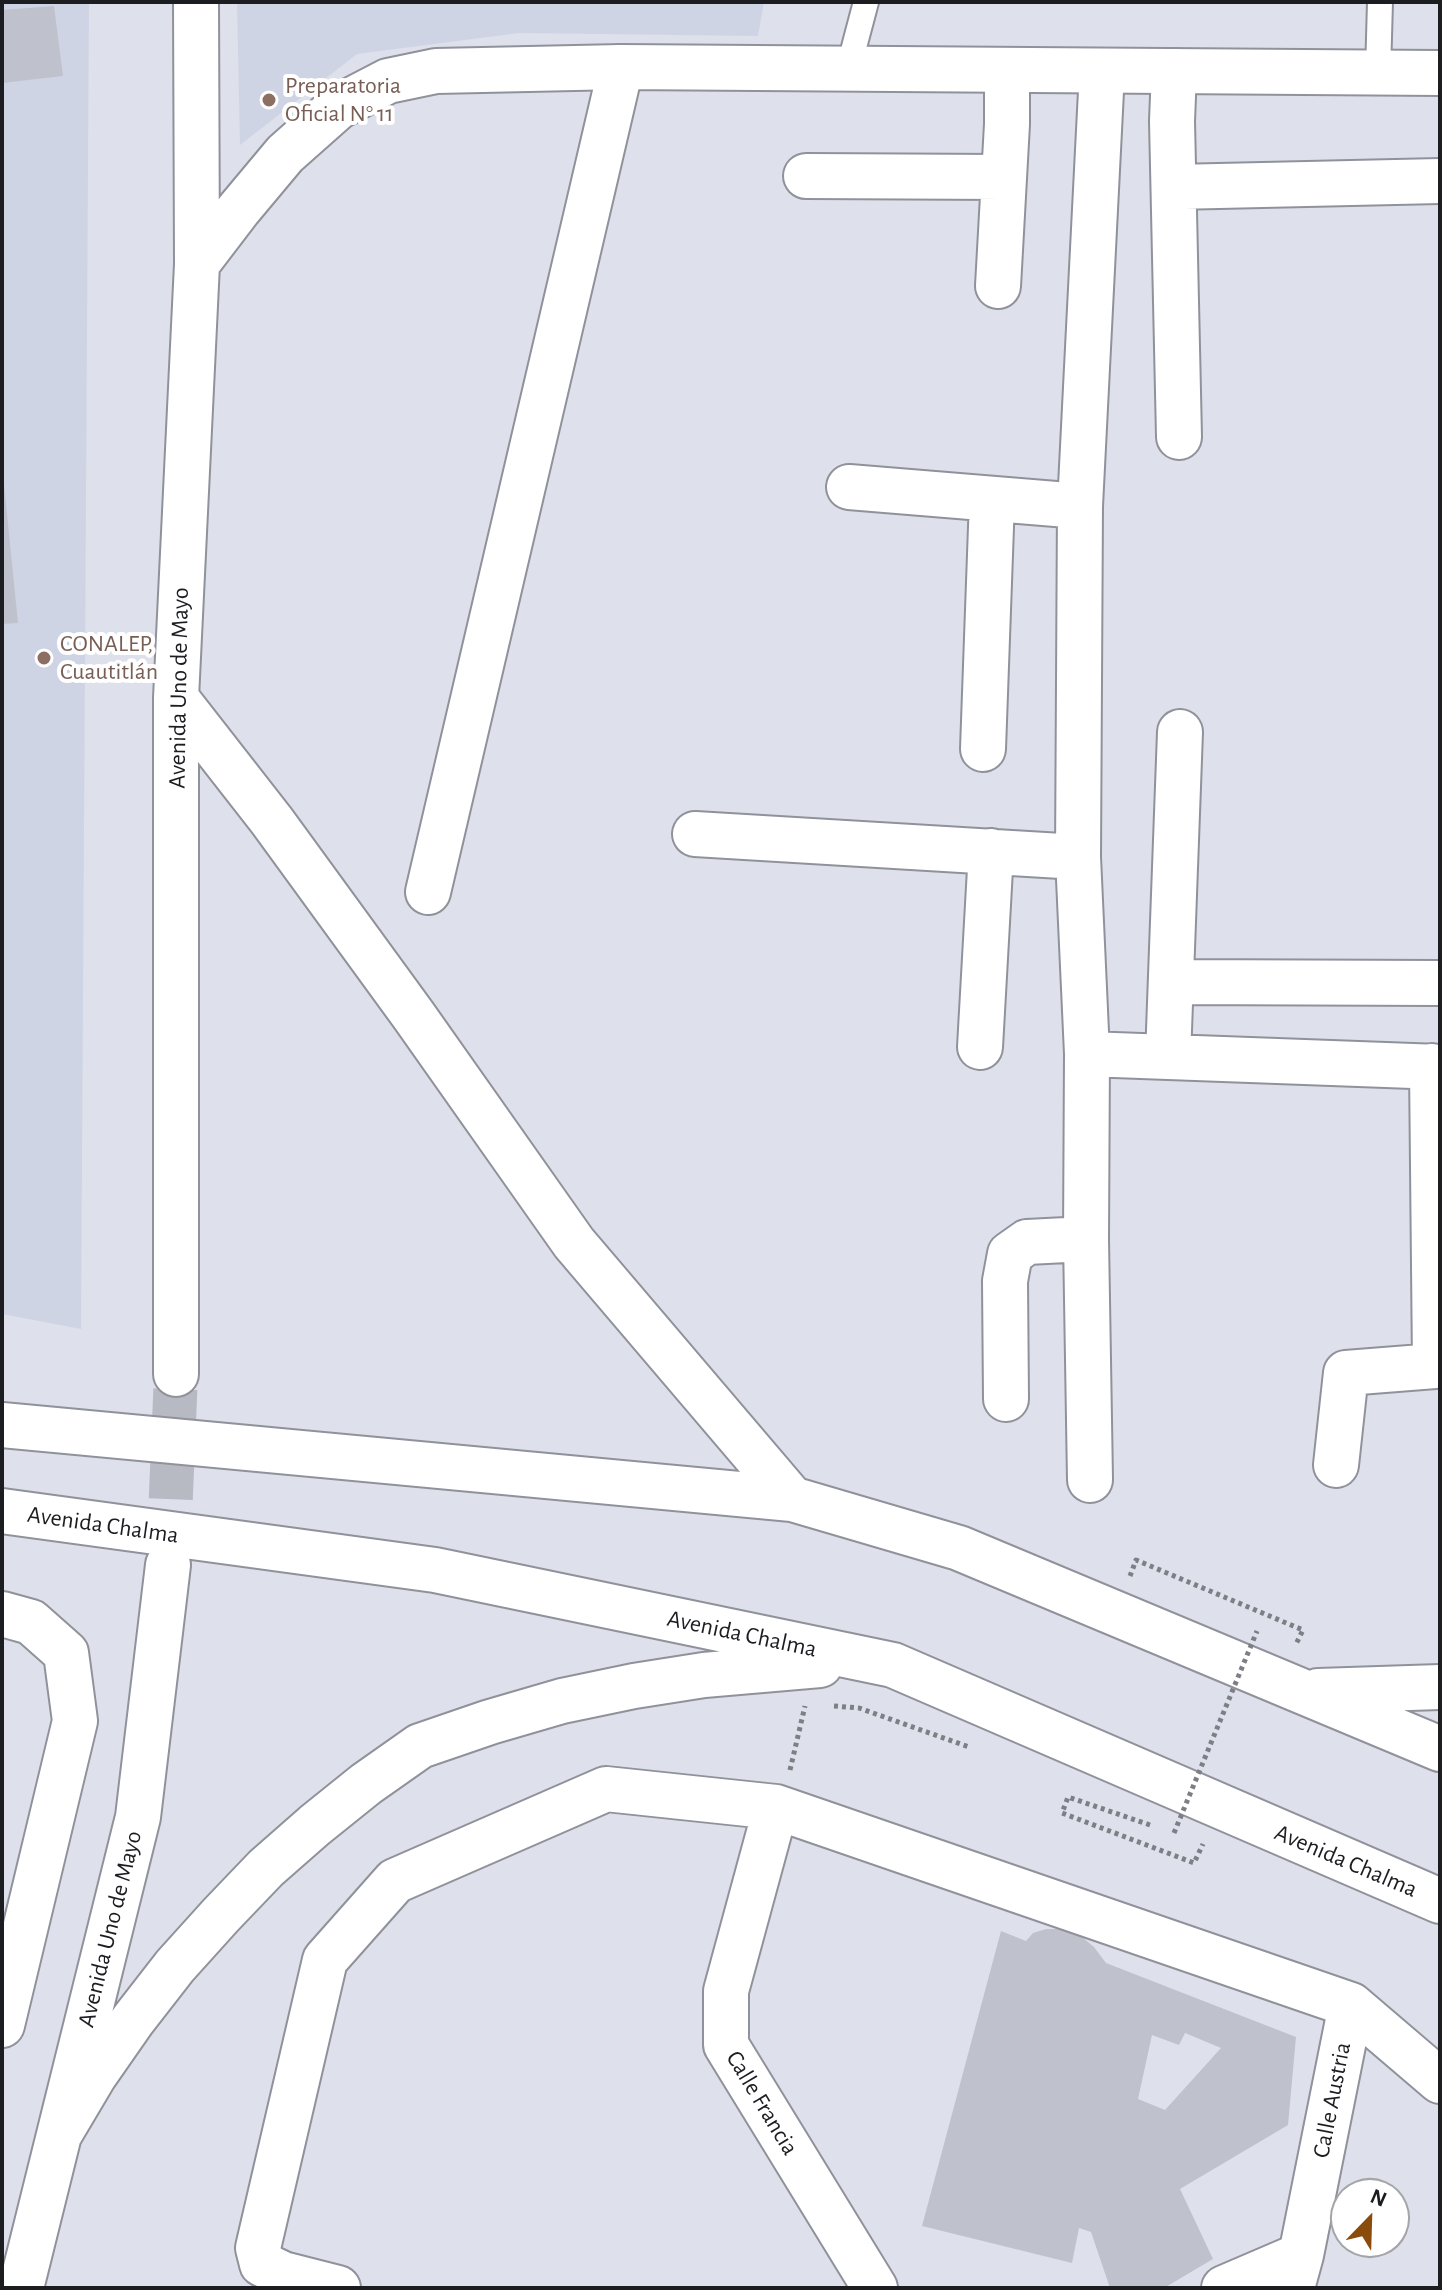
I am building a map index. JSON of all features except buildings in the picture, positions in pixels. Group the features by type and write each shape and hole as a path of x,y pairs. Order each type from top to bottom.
{"street":[{"name":"Avenida Uno de Mayo","path":"176,1374 176,698 197,264 196,2"},
{"path":"197,264 285,154 338,107 388,81 436,71 621,67 1440,73"},
{"path":"428,892 621,67"},
{"path":"998,286 1007,70"},
{"path":"1090,1480 1087,1054 1078,857 1080,506 1102,71"},
{"path":"1174,71 1172,121 1179,437"},
{"path":"806,176 1003,177"},
{"path":"1174,187 1440,181"},
{"path":"849,487 1080,506"},
{"path":"983,749 992,499"},
{"path":"176,698 308,870 574,1243 792,1499"},
{"path":"1168,1057 1180,732"},
{"path":"695,834 1078,857"},
{"path":"980,1047 991,851"},
{"path":"1172,982 1440,983"},
{"path":"1087,1054 1436,1066 1435,1366 1346,1373 1336,1465"},
{"path":"1006,1399 1005,1281 1010,1254 1027,1242 1086,1239"},
{"path":"2,1425 792,1499 959,1548 1440,1749"},
{"name":"Avenida Chalma","path":"2,1511 435,1570 893,1665 1440,1901"},
{"name":"Avenida Uno de Mayo","path":"21,2288 138,1817 168,1565"},
{"path":"2,1614 31,1622 66,1653 75,1721 2,2025"},
{"path":"59,2135 94,2076 133,2020 175,1966 221,1915 266,1868 315,1825 420,1746 533,1709 634,1686 774,1667 893,1665"},
{"path":"1302,1691 1440,1687"},
{"path":"338,2288 283,2274 262,2264 258,2248 325,1960 395,1881 606,1789 776,1807 1351,2005 1440,2081"},
{"name":"Calle Francia","path":"776,1807 726,1991 726,2045 875,2288"},
{"path":"1379,1876 1440,1928"},
{"name":"Calle Austria","path":"1296,2271 1351,2005"},
{"path":"1224,2288 1296,2271"}],"lane":[{"path":"848,70 866,2"},
{"path":"1378,73 1380,2"}],"path":[{"path":"1136,1560 1303,1630 1295,1646 1282,1641"},
{"path":"1189,1836 1174,1832 1257,1631 1269,1636"},
{"path":"776,1807 786,1787 806,1704 819,1705"},
{"path":"832,1706 859,1708 973,1749"},
{"path":"1102,1800 1159,1826 1068,1797 1062,1813 1194,1863"}],"shaded area":[{"name":"CONALEP, Cuautitlán","path":"2,2 89,2 81,1329 2,1314"},
{"name":"Preparatoria Oficial N° 11","path":"237,2 764,2 758,36 519,33 357,54 240,145"}],"tunnel":[{"path":"168,1565 176,1374"}],"place":[{"name":"Preparatoria Oficial N° 11","path":"269,100"},
{"name":"CONALEP, Cuautitlán","path":"44,658"}]}
